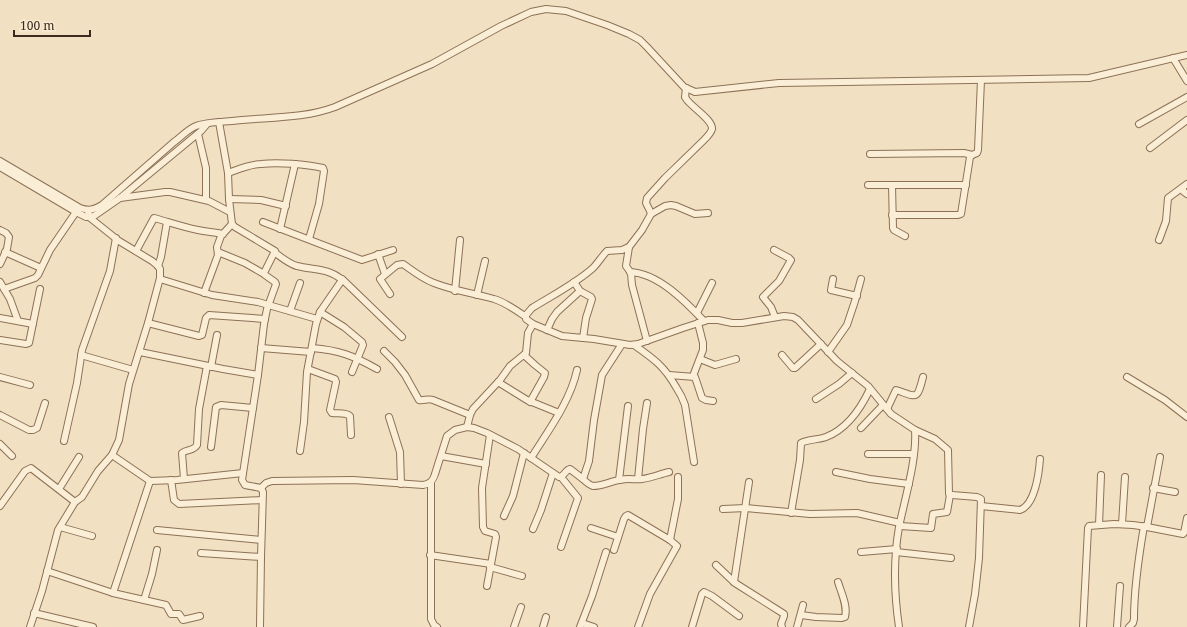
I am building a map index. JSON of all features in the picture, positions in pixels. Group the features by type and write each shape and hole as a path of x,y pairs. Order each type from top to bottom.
{"street":[{"path":"0,161 80,208 88,210 96,209 197,125 306,115 322,112 432,64 501,26 531,12 546,9 566,11 607,25 640,40 686,88 695,92 779,83 1089,78 1187,55"},
{"path":"1173,58 1187,81"},
{"path":"892,215 960,215 962,212 970,157 977,153 979,149 981,80"},
{"path":"650,214 646,203 647,198 704,140 712,129 707,119 687,100 686,88"},
{"path":"1139,124 1187,97"},
{"path":"1150,148 1187,120"},
{"path":"219,122 228,173 232,224 295,265 333,273 342,279 402,337"},
{"path":"89,217 94,216 120,198 198,134 207,124"},
{"path":"198,134 206,168 206,200"},
{"path":"870,154 964,153 972,155"},
{"path":"228,173 249,166 261,164 295,164 322,168 324,171 319,204 309,239"},
{"path":"280,229 295,164"},
{"path":"0,167 76,212 89,217 116,238 152,261 160,270 160,279 140,352 133,370 118,440 112,455 98,471 82,497 75,502 60,527 30,627"},
{"path":"868,185 966,185"},
{"path":"892,185 893,229 905,236"},
{"path":"1185,186 1183,192 1187,194"},
{"path":"1159,240 1166,221 1168,198 1185,186"},
{"path":"120,198 165,192 206,200 230,212"},
{"path":"229,200 261,200 286,206"},
{"path":"526,317 532,308 574,282 593,268 607,251 622,250 629,246 642,230 650,214 665,206 671,205 695,214 708,213"},
{"path":"88,210 89,217"},
{"path":"4,289 33,279 38,275 50,250 76,212"},
{"path":"136,251 154,218 197,230 213,231 223,234"},
{"path":"158,266 167,222"},
{"path":"263,222 362,260 393,250"},
{"path":"204,293 217,257 217,247 223,234 232,224"},
{"path":"0,230 6,233 9,237 9,242 0,264"},
{"path":"64,441 77,384 81,355 110,271 116,238"},
{"path":"456,291 460,240"},
{"path":"629,246 626,265 630,272 647,341"},
{"path":"774,250 790,260 780,281 763,297 771,307 775,317"},
{"path":"5,252 41,268"},
{"path":"218,252 245,263 276,283 265,319 242,480 245,485 261,488"},
{"path":"264,274 274,252"},
{"path":"378,254 385,274"},
{"path":"477,295 485,261"},
{"path":"390,294 380,279 397,265 403,264 426,279 456,291 497,300 526,317 533,324 562,336 634,345 713,319 732,323 742,323 790,316 795,318 828,352 870,389 898,420 935,439 948,450 948,493 950,495 947,512 933,514 931,528 900,524 857,513 791,513 746,508 724,509"},
{"path":"630,272 641,273 658,281 674,293 704,321"},
{"path":"160,279 221,298 250,300 317,320"},
{"path":"300,451 308,369 317,320 320,312 342,279"},
{"path":"832,279 831,290 857,296"},
{"path":"828,352 847,325 861,279"},
{"path":"0,282 12,304 18,321"},
{"path":"574,282 580,291 592,299 586,318 583,338"},
{"path":"697,313 712,282"},
{"path":"290,311 300,283"},
{"path":"0,340 27,344 30,341 40,289"},
{"path":"547,330 556,312 580,291"},
{"path":"320,312 344,327 362,342 363,346 352,372"},
{"path":"148,323 199,336 202,335 206,318 209,315 265,319"},
{"path":"0,318 33,324"},
{"path":"693,376 703,347 698,323"},
{"path":"467,427 473,410 510,366 527,350 528,333 533,324"},
{"path":"184,479 182,453 195,448 197,445 199,409 217,335"},
{"path":"583,479 589,461 601,381 604,373 622,344"},
{"path":"782,355 793,368 795,368 821,344"},
{"path":"634,345 654,359 664,369 684,402 694,462"},
{"path":"261,348 311,350 326,349 358,358 377,369"},
{"path":"384,351 405,375 419,400 430,399 470,416"},
{"path":"140,352 258,376"},
{"path":"524,354 545,373 530,402"},
{"path":"81,355 133,370"},
{"path":"700,359 715,365 736,359"},
{"path":"308,369 335,379 336,382 331,411 350,416 351,435"},
{"path":"531,458 559,413 572,386 577,370"},
{"path":"816,399 852,373"},
{"path":"669,375 693,376 696,378 702,398 713,401"},
{"path":"0,377 30,385"},
{"path":"861,428 885,407 896,390 911,396 918,393 923,377"},
{"path":"1127,377 1187,415"},
{"path":"498,382 530,402 559,413"},
{"path":"791,513 800,460 801,443 804,441 826,437 840,430 860,406 870,389"},
{"path":"0,416 29,430 33,430 37,428 45,403"},
{"path":"638,479 642,435 647,403"},
{"path":"211,447 216,407 221,405 252,408"},
{"path":"619,480 628,406"},
{"path":"389,417 400,452 401,484"},
{"path":"437,627 434,625 432,619 430,555 431,483 447,436 455,430 467,427 474,428 490,435 524,453 561,477 578,498 561,547"},
{"path":"899,627 894,577 896,551 900,524 909,484 915,430"},
{"path":"487,586 496,538 495,534 485,531 483,526 482,494 490,435"},
{"path":"0,444 12,456"},
{"path":"504,516 513,496 524,453"},
{"path":"868,454 913,454"},
{"path":"112,455 150,481 243,473"},
{"path":"441,456 486,464"},
{"path":"59,489 79,457"},
{"path":"1128,627 1133,623 1134,619 1141,542 1160,457"},
{"path":"981,506 1020,510 1024,508 1032,496 1036,484 1040,459"},
{"path":"0,506 25,471 29,468 33,469 75,502"},
{"path":"561,477 570,468 587,483 594,486 608,484 619,480 648,478 669,472"},
{"path":"836,472 870,479 909,484"},
{"path":"533,529 553,473"},
{"path":"1099,525 1101,475"},
{"path":"670,540 678,499 678,477"},
{"path":"1122,524 1125,477"},
{"path":"171,480 174,500 179,504 262,500"},
{"path":"261,488 266,483 272,481 353,480 423,485 431,483"},
{"path":"113,593 150,481"},
{"path":"734,582 749,482"},
{"path":"260,627 263,492 261,488"},
{"path":"1153,488 1175,492"},
{"path":"950,495 981,498 975,594 969,627"},
{"path":"614,550 624,519 628,514 670,540 676,545 677,548 650,594 638,627"},
{"path":"1084,627 1088,528 1090,525 1122,524 1145,526 1185,536 1184,533 1187,518"},
{"path":"60,527 92,536"},
{"path":"591,528 618,536"},
{"path":"157,530 261,540"},
{"path":"144,600 152,574 156,550"},
{"path":"861,552 896,551 951,558"},
{"path":"594,627 581,625 606,552"},
{"path":"201,553 261,556"},
{"path":"430,555 491,566 522,576"},
{"path":"716,565 734,582 784,614 781,624 782,627"},
{"path":"47,571 113,593 166,605 172,614 179,614 183,620 200,616"},
{"path":"801,615 824,618 845,617 846,610 844,599 838,582"},
{"path":"1117,627 1120,586"},
{"path":"692,627 702,594 704,592 712,596 739,616"},
{"path":"800,626 803,605"},
{"path":"514,627 521,607"},
{"path":"34,613 93,627"},
{"path":"543,627 546,617"}]}
